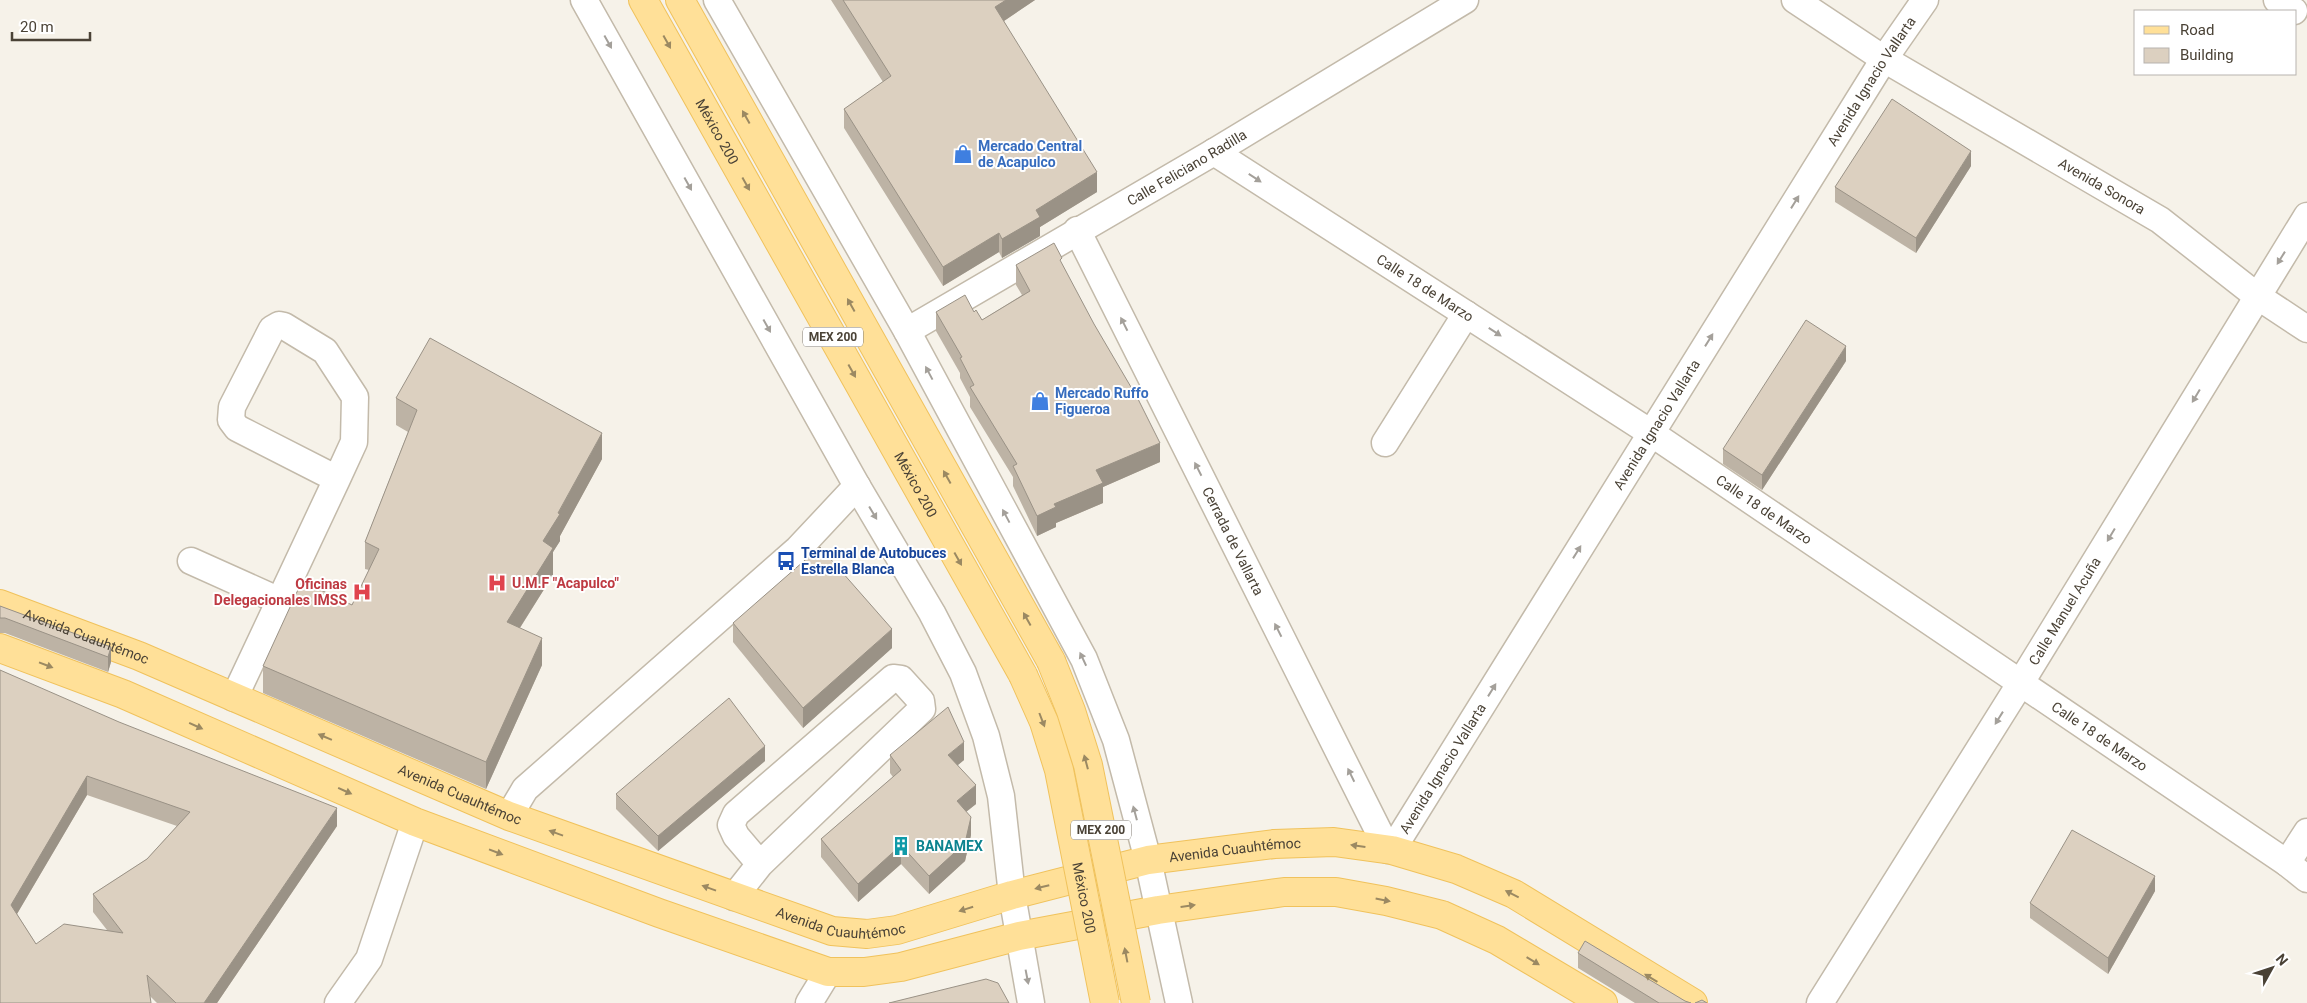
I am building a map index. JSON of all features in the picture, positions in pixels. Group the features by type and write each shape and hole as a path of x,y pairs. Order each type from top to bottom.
{"main road":[{"name":"México 200","path":"643,0 1023,675 1044,722 1059,770 1105,1003"},
{"name":"MEX 200","path":"680,0 1051,661 1071,711 1088,765 1136,1003"},
{"name":"Avenida Cuauhtémoc","path":"0,604 139,656 509,816 832,931 867,934 898,930 1012,895 1148,860 1274,844 1334,842 1390,850 1456,868 1514,894 1692,1003"},
{"path":"0,648 123,694 415,822 659,913 828,972 864,972 901,966 1019,936 1158,910 1284,892 1336,892 1386,901 1442,915 1497,940 1603,1003"}],"street":[{"path":"584,0 857,486 932,613 963,673 986,736 1001,796 1012,895 1032,1003"},
{"path":"717,0 907,331 1084,659 1116,740 1148,860 1179,1003"},
{"name":"Calle Feliciano Radilla","path":"907,331 1077,230 1214,152 1465,0"},
{"name":"Avenida Sonora","path":"1795,0 1884,59 2160,220 2258,296 2307,329"},
{"name":"Avenida Ignacio Vallarta","path":"1390,850 1884,59 1925,0"},
{"path":"2276,0 2292,10"},
{"name":"Calle 18 de Marzo","path":"1214,152 1651,433 2307,879"},
{"name":"Calle Manuel Acuña","path":"1820,1003 2020,684 2307,216"},
{"name":"Cerrada de Vallarta","path":"1077,230 1390,850"},
{"path":"1385,442 1466,314"},
{"path":"234,698 280,601 337,479 354,442 355,397 325,351 284,326 279,325 272,329 232,407 231,420 237,428 337,479"},
{"path":"509,816 526,789 798,549 857,486"},
{"path":"191,561 280,601"},
{"path":"734,896 760,864 922,709 921,701 901,679 893,678 736,814 731,825 736,836 760,864"},
{"path":"338,1003 368,959 415,822"},
{"path":"2286,863 2307,832"},
{"path":"809,1003 828,972"}],"building":[{"name":"Mercado Central de Acapulco","path":"843,0 1006,0 995,7 1097,172 1036,210 1040,217 1002,239 999,233 943,267 844,109 891,76"},
{"path":"1892,99 1971,151 1916,238 1835,187"},
{"name":"Mercado Ruffo Figueroa","path":"1054,243 1062,258 1060,260 1094,324 1138,399 1160,443 1096,470 1103,483 1054,504 1056,507 1037,516 1013,466 1017,464 970,387 974,385 960,358 962,357 936,312 965,295 974,312 976,310 982,320 1030,291 1016,265"},
{"path":"1806,320 1846,346 1762,475 1723,449"},
{"path":"430,338 602,433 558,513 560,514 543,541 553,548 507,622 542,638 486,762 263,666 302,581 352,605 379,549 365,542 417,410 396,398"},
{"path":"820,547 892,629 803,708 733,623"},
{"path":"0,606 111,647 108,657 5,618 0,618"},
{"path":"0,670 119,722 337,808 204,1003 176,1003 147,975 151,1003 0,1003","holes":["87,776 190,812 147,859 93,894 123,933 64,924 36,944 11,905"]},
{"path":"729,698 765,746 658,836 616,794"},
{"path":"948,707 964,742 948,755 976,785 957,801 971,817 965,843 929,876 901,845 858,884 821,839 901,770 890,755"},
{"path":"2072,830 2155,876 2108,958 2030,903"},
{"path":"1585,941 1691,1003 1659,1003 1578,953"},
{"path":"986,979 998,983 1009,1003 889,1003"},
{"path":"1702,1000 1707,1003 1695,1003"}],"place":[{"name":"Mercado Central de Acapulco","path":"963,154"},
{"name":"Mercado Ruffo Figueroa","path":"1040,401"},
{"name":"Terminal de Autobuces Estrella Blanca","path":"786,561"},
{"name":"U.M.F \"Acapulco\"","path":"497,583"},
{"name":"Oficinas Delegacionales IMSS","path":"362,592"},
{"name":"BANAMEX","path":"901,846"}]}
